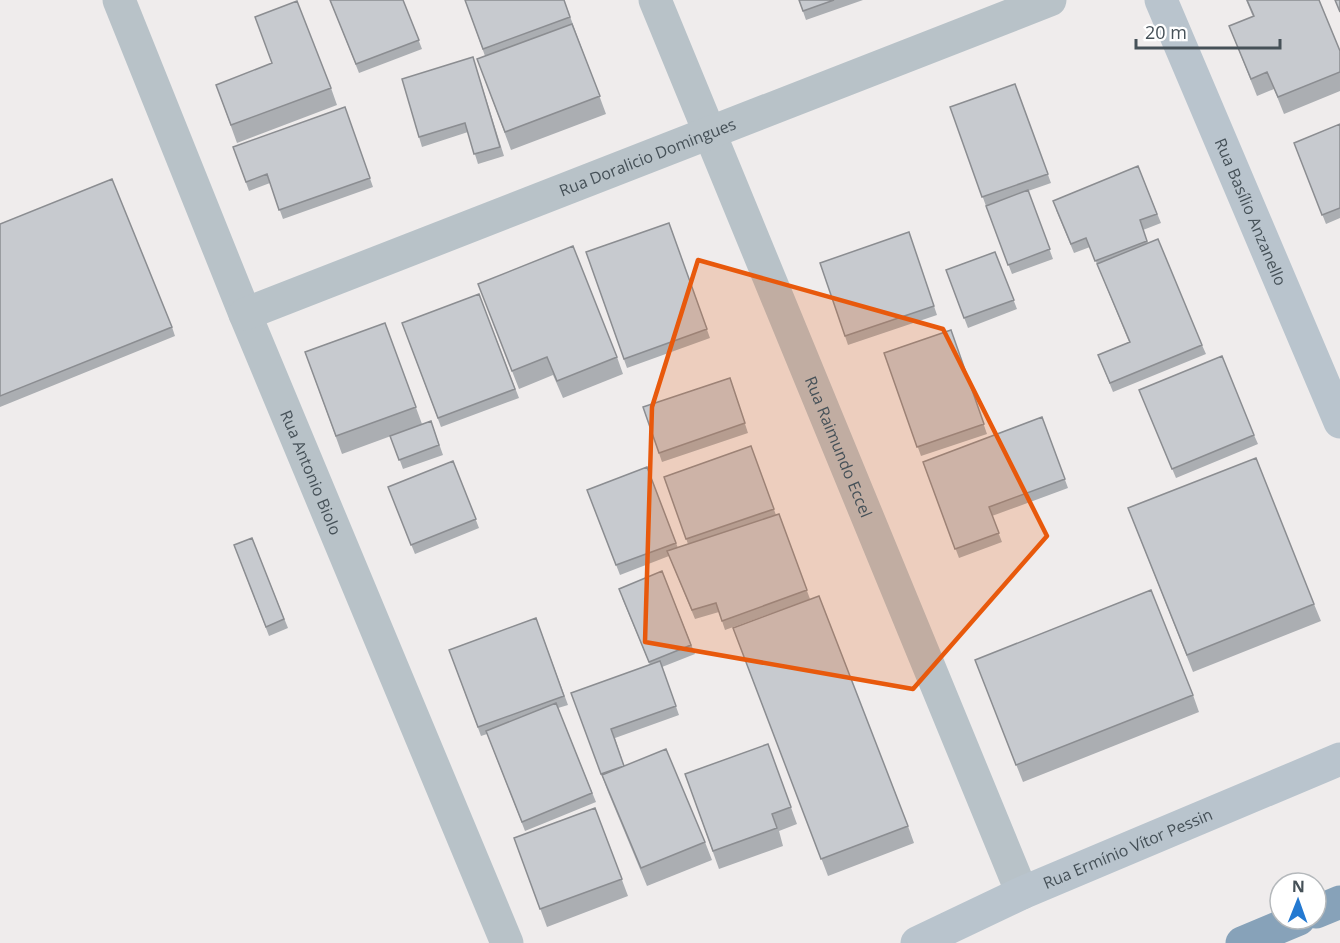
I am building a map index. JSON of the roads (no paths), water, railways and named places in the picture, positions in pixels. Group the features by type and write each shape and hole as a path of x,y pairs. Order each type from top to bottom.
{"highway":[{"path":"1242,943 1270,931"}],"street":[{"name":"Rua Antonio Biolo","path":"119,0 245,314 507,943"},
{"name":"Rua Raimundo Eccel","path":"654,0 1022,893"},
{"name":"Rua Doralicio Domingues","path":"245,314 1050,0"},
{"name":"Rua Basílio Anzanello","path":"1161,0 1340,422"},
{"name":"Rua Ermínio Vítor Pessin","path":"917,943 1022,893 1340,759"}]}
